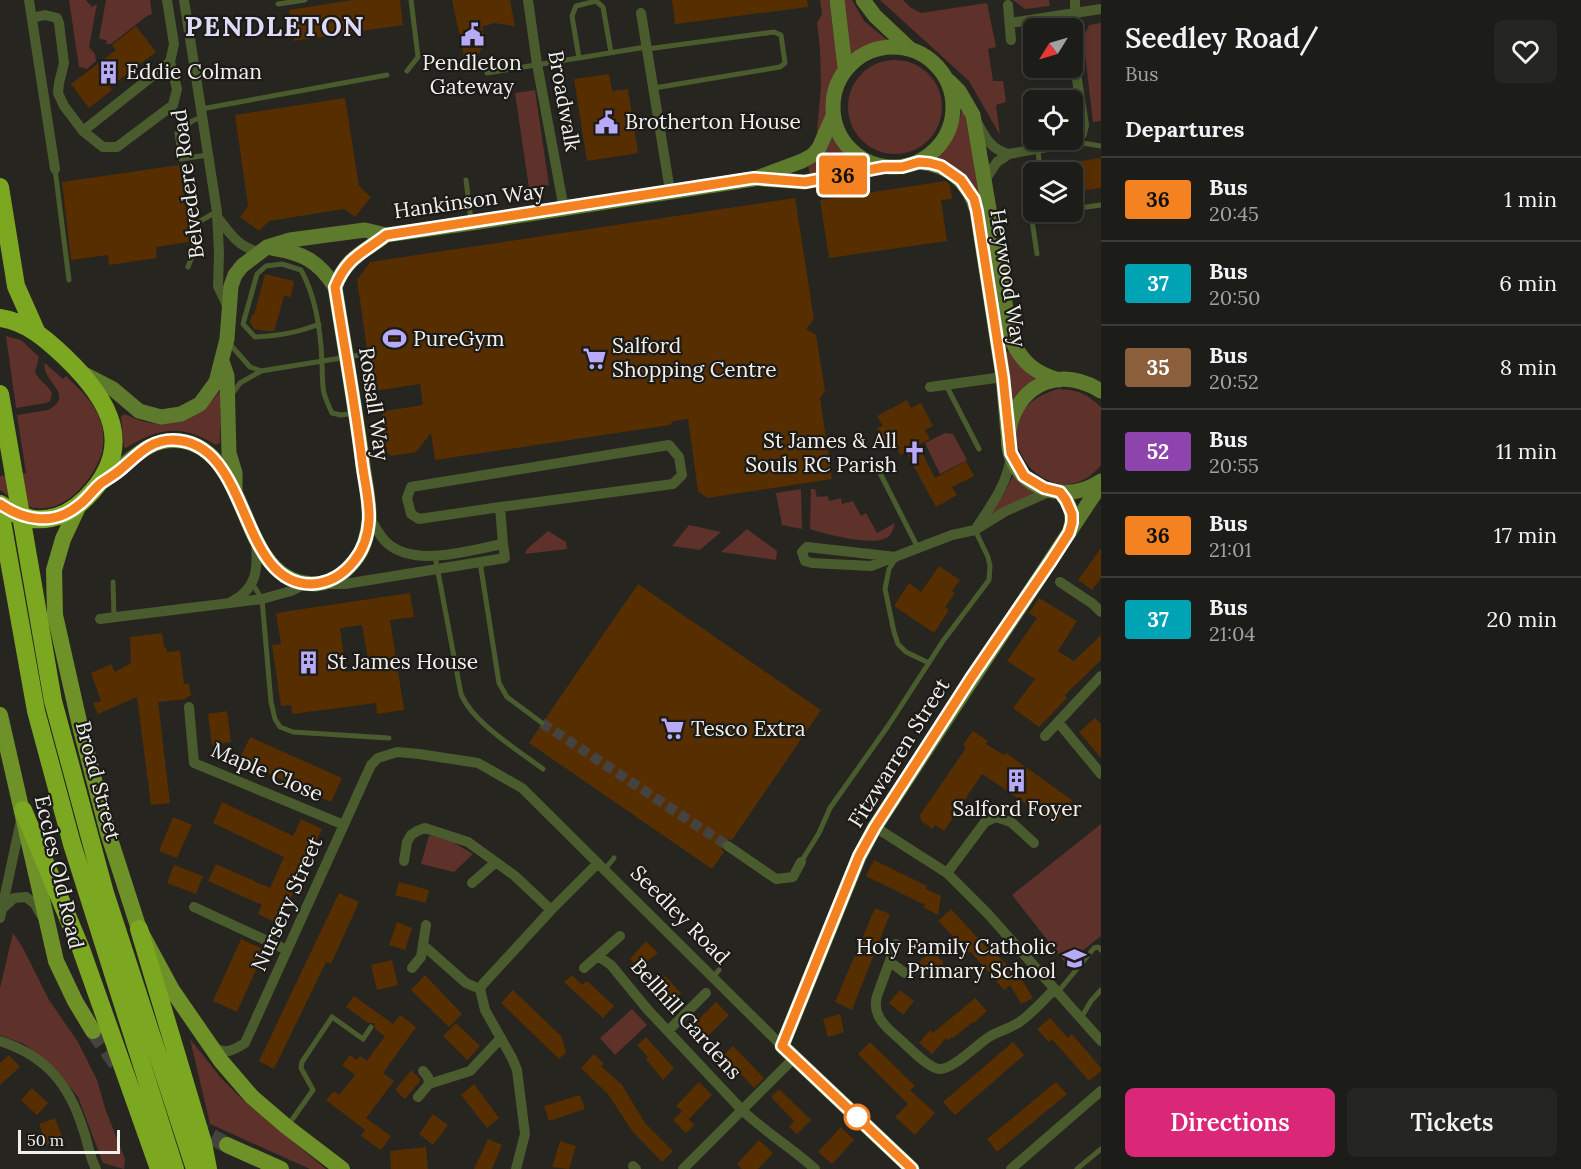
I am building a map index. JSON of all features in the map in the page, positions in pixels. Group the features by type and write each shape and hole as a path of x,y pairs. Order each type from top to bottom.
{"highway":[{"path":"0,187 16,286 36,331"},
{"path":"0,504 16,514 33,519 42,520 59,516 79,505 100,484 114,447 113,427 104,405 82,373 36,331 24,324 1,318"},
{"name":"Broad Street","path":"0,394 53,701 105,893 195,1169"},
{"name":"Broad Street","path":"0,510 36,711 72,844 175,1169"},
{"path":"23,810 81,949 159,1169"},
{"path":"139,929 203,1143 208,1169"}],"main road":[{"path":"79,505 63,539 54,570 56,615 80,726 108,833 139,929 171,990 211,1048 252,1097 342,1169"},
{"name":"Eccles Old Road","path":"0,716 56,961 75,1002 93,1030"},
{"path":"227,1145 281,1169"}],"street":[{"path":"29,0 55,169"},
{"path":"32,18 52,16 57,18 59,23 64,63 58,93 64,106 83,131 103,147 117,147 173,105 177,89 170,62 174,44 167,0"},
{"name":"Belvedere Road","path":"184,0 217,214 218,286 228,307 222,361"},
{"name":"Broadwalk","path":"528,0 537,64 564,209"},
{"path":"837,0 845,67"},
{"path":"863,0 874,16 910,49"},
{"path":"1074,18 1075,0"},
{"path":"1008,5 1011,40"},
{"path":"1010,23 1101,9"},
{"path":"641,13 670,191"},
{"path":"892,47 910,49 936,64 945,76 951,92 953,108 951,125 944,140 933,153 919,162 902,167 884,167 866,161 851,150 840,136 833,116 832,99 836,82 845,67 875,49 892,47"},
{"path":"83,131 170,62"},
{"name":"Heywood Way","path":"945,76 959,91 973,115 1011,338 1020,357 1036,371 1089,385 1101,391"},
{"path":"973,115 990,144 1000,152 1009,154 1038,150"},
{"name":"Hankinson Way","path":"228,307 231,286 242,266 263,250 290,240 364,230 386,235 754,178 813,155 819,148 833,116"},
{"path":"985,180 993,166 1009,154"},
{"name":"Heywood Way","path":"919,162 941,166 950,172 968,188 974,199 1003,377 1011,453"},
{"name":"Hankinson Way","path":"754,178 805,182 884,167"},
{"path":"217,214 237,242 245,248 302,254 323,269 335,287 344,269 357,254 386,235"},
{"name":"Rossall Way","path":"324,584 336,578 360,553 365,543 369,517 356,412 335,287"},
{"path":"82,373 113,388 139,411 153,416 170,417 200,404 216,382 222,361"},
{"path":"222,361 227,376 229,453 235,473 236,492"},
{"path":"930,387 1003,377"},
{"path":"1008,434 1010,419 1023,397 1036,388 1066,380 1101,383"},
{"path":"100,484 121,470 148,446 174,440 191,444 208,453 220,466 236,492 255,538 272,564 281,573 305,584 345,584 505,558 500,507"},
{"path":"669,445 679,457 682,475 673,484 500,507 419,519 411,514 406,498 411,487 669,445"},
{"path":"1011,453 1024,476 1034,483 1055,491 1066,500 1072,514 1069,533"},
{"path":"975,530 997,497 1006,478 1011,453"},
{"path":"896,557 841,552 812,546 802,552 806,561 812,563 871,566 919,549 952,535 975,530 1006,511 1055,491 1081,491 1101,482"},
{"name":"Fitzwarren Street","path":"782,1046 859,856 875,827 1101,482"},
{"path":"369,517 386,541 409,555 435,555 503,544"},
{"path":"228,603 238,598 252,583 257,565 255,538"},
{"path":"1060,582 1094,604 1101,612"},
{"path":"100,619 262,599 291,591 305,584"},
{"path":"1045,736 1101,676"},
{"name":"Maple Close","path":"189,707 194,763 344,825"},
{"path":"1058,722 1101,774"},
{"name":"Seedley Road","path":"387,754 398,752 419,754 478,763 522,788 716,974 794,1059 912,1169"},
{"name":"Nursery Street","path":"211,1048 229,1053 245,1043 371,765 378,758 387,754"},
{"path":"1,913 4,882 23,810"},
{"path":"947,873 985,822 996,817 1011,822 1034,843"},
{"path":"875,827 947,873 988,914 1101,1041"},
{"path":"404,861 407,842 411,835 425,828 468,842 515,876 551,910"},
{"path":"728,846 776,879 793,878 801,862"},
{"path":"472,883 496,862"},
{"path":"516,1169 525,1134 517,1070 485,1010 480,989 551,910 602,866"},
{"path":"1,913 14,898 26,897 35,904 47,926"},
{"path":"194,907 287,950"},
{"path":"412,968 421,957 426,925"},
{"name":"Bellhill Gardens","path":"584,968 620,936"},
{"path":"896,944 875,1004 877,1012 887,1028 936,1069 956,1062 991,1036 1017,1024 1057,990"},
{"path":"423,945 466,983 480,989"},
{"name":"Bellhill Gardens","path":"598,956 611,965 668,1031 742,1110 815,1169"},
{"path":"890,962 905,973"},
{"path":"668,1031 706,993"},
{"path":"418,1097 429,1084 470,1071 501,1038"},
{"path":"0,1041 20,1048 51,1070 72,1097 96,1169"},
{"path":"683,1169 794,1059"},
{"path":"423,1071 428,1077 429,1084"},
{"path":"1011,1169 1101,1092"}],"lane":[{"path":"278,4 305,0"},
{"path":"407,71 418,57 411,0"},
{"path":"579,58 573,16 576,6 596,1 603,7 611,53"},
{"path":"487,73 647,48 774,32 781,35 785,63 780,67 652,88"},
{"path":"208,155 181,159 177,133 202,113 387,75"},
{"path":"1083,143 1101,146"},
{"path":"1038,150 1040,162"},
{"path":"55,169 69,280"},
{"path":"466,180 472,223"},
{"path":"1083,207 1101,205"},
{"path":"188,267 194,250 194,228 197,223 217,214"},
{"path":"1032,222 1037,254"},
{"path":"319,324 280,336 255,337 243,324 257,274 266,266 282,264 301,270 307,281 319,324 321,389 332,413 341,415 356,412"},
{"path":"226,339 250,367 261,371"},
{"path":"228,407 233,392 240,383 261,371 372,353"},
{"path":"946,385 979,449"},
{"path":"879,471 919,549"},
{"path":"801,862 819,833 830,808 988,580 990,566 988,557 975,530"},
{"path":"478,548 499,683 507,697 542,723"},
{"path":"435,555 460,694 464,704 477,718 543,769"},
{"path":"896,557 889,569 885,589 894,632 898,644 906,652 929,663"},
{"path":"113,582 114,617"},
{"path":"252,583 262,599 271,702 280,727 293,732 389,738"},
{"path":"602,866 614,858"},
{"path":"1057,990 1094,948 1098,947 1101,950"},
{"path":"1081,1018 1101,990"},
{"path":"287,1127 313,1090 301,1068 302,1062 332,1017 363,1039 371,1027"},
{"path":"1077,1169 1101,1149"}],"shaded area":[{"path":"69,0 86,0 92,7 97,4 89,47 95,54 96,61 87,69 79,67"},
{"path":"106,0 150,0 152,14 111,44 106,44 107,40 99,39"},
{"path":"820,0 829,0 838,66 824,124 816,143 821,86 817,23 822,14"},
{"path":"841,0 852,0 864,21 891,43 870,46 849,58"},
{"path":"880,0 903,0 921,13 987,3 996,47 988,49 993,81 1003,81 1006,102 996,105 1000,135 969,81"},
{"path":"1013,0 1049,0 1050,6 1025,9"},
{"path":"1101,23 1101,121 1093,122 1083,38 1089,25"},
{"path":"895,60 913,64 928,74 938,89 942,107 938,125 928,140 913,150 895,154 877,150 862,140 852,125 848,107 852,89 862,74 877,64"},
{"path":"535,90 549,185 529,188 515,93"},
{"path":"962,110 965,114 980,193 977,193 936,159 953,136"},
{"path":"833,134 842,148 858,164 810,175 808,165 822,152"},
{"path":"6,336 21,340 39,357 35,372 51,391 50,401 16,408"},
{"path":"1010,351 1038,379 1023,387 1013,401 1005,352"},
{"path":"45,363 63,379 66,376 90,402 101,424 103,440 99,461 81,488 64,502 45,508 33,508 22,505 0,490 0,476 26,473 17,415 48,410 59,399 56,387 47,375"},
{"path":"1058,389 1081,393 1101,407 1101,465 1081,481 1060,484 1040,476 1025,461 1017,442 1018,421 1031,403"},
{"path":"220,391 220,443 216,445 193,434 171,431 160,432 124,447 121,416 125,414 151,423 177,422 200,411"},
{"path":"945,433 953,434 967,460 940,474 925,443"},
{"path":"1015,472 1021,481 1037,493 995,516 990,511 1003,496"},
{"path":"801,489 802,529 782,525 776,493"},
{"path":"811,489 815,489 817,497 828,496 829,501 841,498 842,504 853,501 861,516 866,513 877,533 895,523 892,532 883,539 874,541 838,537 810,529"},
{"path":"689,525 721,532 700,550 672,546"},
{"path":"747,529 777,551 776,560 721,552"},
{"path":"548,531 566,542 567,549 525,554 527,549"},
{"name":"Holy Family Catholic Primary School","path":"1101,824 1101,936 1066,964 1012,895"},
{"path":"429,835 451,841 473,854 454,872 421,864"},
{"path":"13,933 49,1000 78,1042 97,1080 106,1111 125,1159 124,1169 103,1163 78,1097 55,1068 24,1044 0,1035 0,988"},
{"path":"632,1009 647,1025 615,1055 600,1038"},
{"path":"190,1039 222,1079 246,1103 326,1169 310,1169 210,1124"}],"building":[{"path":"352,0 400,0 403,25 294,41 289,10"},
{"name":"Pendleton Gateway","path":"452,0 510,0 515,26 494,23 482,27 485,44 479,53 465,61"},
{"path":"672,0 807,0 808,7 675,24"},
{"name":"Eddie Colman","path":"136,26 156,52 110,87 112,90 89,108 71,84 116,50 112,45"},
{"name":"Brotherton House","path":"609,74 612,91 628,89 638,153 587,161 574,79"},
{"path":"345,98 359,186 371,197 355,217 344,209 269,221 259,231 240,217 248,206 235,115"},
{"path":"1101,158 1101,188 1083,190 1083,162 1074,162"},
{"path":"179,165 189,228 189,242 156,247 157,258 109,265 108,255 71,260 62,182"},
{"path":"946,181 950,185 952,199 941,200 947,241 829,258 820,200"},
{"name":"Salford Shopping Centre","path":"795,198 814,319 806,329 816,335 825,391 820,398 832,479 707,498 698,491 688,419 673,421 670,425 435,460 431,433 416,452 391,456 387,452 381,417 385,411 423,405 420,384 374,391 369,358 375,357 377,353 374,349 367,349 357,280 370,262"},
{"path":"265,274 294,281 291,297 284,296 274,331 254,329 250,322"},
{"name":"St James & All Souls RC Parish","path":"907,400 911,408 921,403 933,426 925,430 930,439 918,445 935,478 966,461 974,476 952,487 957,495 936,507 906,452 900,455 895,445 889,449 877,428 883,426 877,416"},
{"path":"1101,548 1101,578 1092,590 1078,580"},
{"path":"939,566 960,580 952,591 955,593 945,607 949,610 934,633 894,606 909,583 921,592"},
{"name":"Tesco Extra","path":"638,584 821,710 732,840 725,839 722,842 721,849 724,852 712,869 529,743 540,727 546,725 545,719"},
{"name":"St James House","path":"410,593 414,617 390,620 404,710 377,714 376,703 292,714 291,705 281,706 272,645 281,644 276,613","holes":["362,625 370,669 346,672 340,628"]},
{"path":"1039,598 1077,621 1058,651 1074,661 1101,635 1101,660 1065,695 1067,698 1039,727 1013,708 1035,679 1007,661 1037,618 1029,613"},
{"path":"162,633 167,652 180,651 184,684 189,683 191,696 186,699 158,702 170,803 151,805 137,697 98,714 93,703 101,701 91,673 111,664 115,672 131,663 130,637"},
{"path":"227,711 231,742 212,745 208,714"},
{"path":"1095,718 1101,724 1101,758 1079,732"},
{"name":"Salford Foyer","path":"973,731 988,741 986,744 1004,755 1006,753 1072,800 1070,803 1074,806 1066,818 1062,815 1056,824 982,774 944,831 935,825 933,829 921,821 920,815 966,748 963,745"},
{"path":"250,737 342,778 331,802 239,760"},
{"path":"222,802 293,836 301,819 322,829 279,924 258,914 262,905 208,881 216,864 270,888 284,857 213,823"},
{"path":"173,817 192,825 177,858 159,851"},
{"path":"874,860 927,886 926,889 941,896 938,915 923,907 925,905 866,876"},
{"path":"174,865 203,876 196,894 167,883"},
{"path":"399,882 429,890 426,903 395,895"},
{"path":"339,893 359,902 331,964 326,962 274,1069 259,1061"},
{"path":"875,908 890,914 852,1010 835,1002"},
{"path":"951,909 1024,983 1033,998 1021,1004 1010,985 1004,990 970,951 968,953 938,921"},
{"path":"397,922 412,928 405,950 389,945"},
{"path":"241,939 265,950 237,1012 213,1001"},
{"path":"646,941 658,953 638,968 630,959"},
{"path":"932,950 944,963 930,975 919,962"},
{"path":"392,960 398,985 377,990 371,965"},
{"path":"425,975 462,1014 449,1027 411,990"},
{"path":"572,975 582,985 587,981 614,1006 603,1018 564,982"},
{"path":"665,976 681,993 666,1007 650,990"},
{"path":"513,990 561,1036 566,1052 559,1059 501,1003"},
{"path":"900,990 914,1001 903,1015 889,1003"},
{"path":"354,996 393,1024 400,1015 416,1027 383,1073 394,1081 366,1118 391,1136 381,1150 361,1136 365,1130 326,1100 334,1091 339,1095 355,1075 342,1065 350,1055 357,1060 360,1056 367,1061 385,1036 375,1029 374,1023 368,1023 346,1007"},
{"path":"975,998 987,1011 974,1023 953,1038 948,1040 946,1038 932,1054 919,1043 930,1030 933,1033"},
{"path":"716,1002 729,1015 703,1041 690,1028"},
{"path":"840,1014 844,1032 828,1037 823,1019"},
{"path":"1050,1018 1068,1038 1072,1034 1101,1068 1101,1071 1089,1081 1052,1039 1049,1042 1037,1029"},
{"path":"456,1023 480,1046 467,1060 443,1036"},
{"path":"646,1037 674,1068 663,1080 637,1045"},
{"path":"870,1042 915,1086 910,1090 935,1113 915,1135 895,1117 908,1104 858,1054"},
{"path":"1013,1042 1024,1055 955,1115 943,1102"},
{"path":"733,1046 764,1078 754,1088 734,1067 731,1069 721,1058"},
{"path":"594,1054 604,1064 601,1066 622,1085 645,1123 673,1151 662,1162 632,1131 608,1094 581,1068"},
{"path":"9,1055 20,1067 0,1085 0,1063"},
{"path":"411,1070 421,1080 405,1099 395,1090"},
{"path":"699,1082 712,1095 689,1119 682,1112 694,1125 686,1133 673,1120 682,1111 676,1106"},
{"path":"1056,1082 1067,1094 997,1152 987,1139"},
{"path":"474,1084 499,1118 487,1128 461,1095"},
{"path":"32,1088 48,1103 37,1115 21,1100"},
{"path":"779,1089 811,1120 797,1134 789,1127 794,1121 771,1097"},
{"path":"580,1095 585,1109 549,1121 544,1106"},
{"path":"433,1114 448,1125 433,1145 419,1134"},
{"path":"55,1118 63,1139 47,1145 39,1124"},
{"path":"841,1127 854,1140 832,1164 818,1152"},
{"path":"488,1139 502,1145 492,1169 474,1169"},
{"path":"759,1140 773,1153 758,1169 742,1169 737,1164"},
{"path":"560,1141 576,1146 569,1169 552,1167"},
{"path":"426,1147 428,1169 391,1169 390,1151"}],"tunnel":[{"path":"542,723 728,846"},
{"path":"93,1031 121,1070"},
{"path":"191,1125 227,1145"}],"bus line":[{"name":"36","path":"0,504 16,514 33,519 42,520 59,516 79,505 100,484 121,470 148,446 165,441 183,441 208,453 220,466 236,492 255,538 272,564 292,579 305,584 324,584 336,578 360,553 368,532 369,517 356,412 335,287 344,269 357,254 386,235 754,178 805,182 884,167 902,167 919,162 941,166 961,180 974,199 977,211 1003,377 1011,453 1024,476 1044,488 1060,492 1070,508 1072,523 1069,533 1051,561 971,678 875,827 859,856 782,1046 912,1169"}],"place":[{"name":"Pendleton Gateway","path":"472,35"},
{"name":"Eddie Colman","path":"108,72"},
{"name":"Brotherton House","path":"607,122"},
{"name":"PureGym","path":"395,339"},
{"name":"Salford Shopping Centre","path":"594,358"},
{"name":"St James & All Souls RC Parish","path":"915,453"},
{"name":"St James House","path":"309,662"},
{"name":"Tesco Extra","path":"673,729"},
{"name":"Salford Foyer","path":"1017,781"},
{"name":"Holy Family Catholic Primary School","path":"1074,959"}],"district":[{"name":"PENDLETON","path":"275,27"}]}
